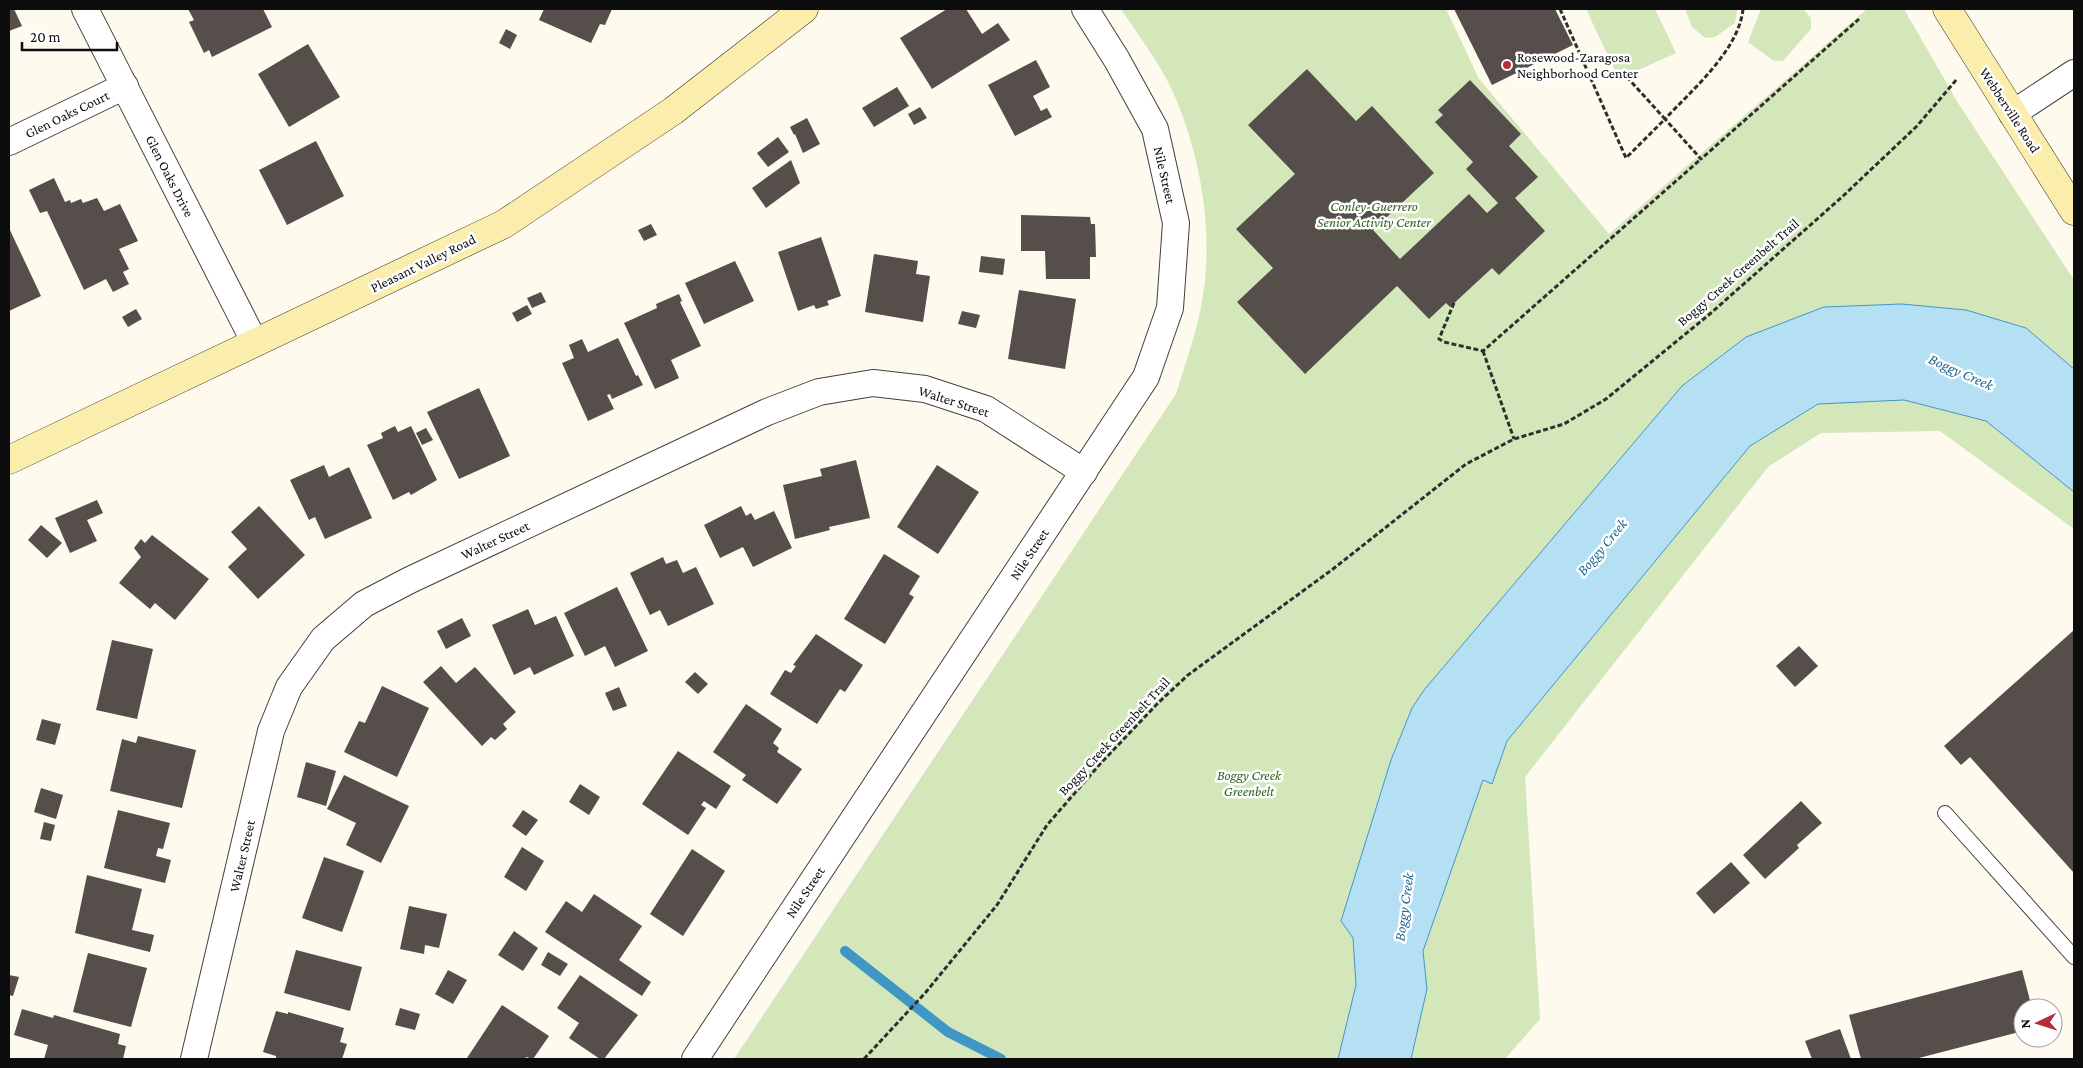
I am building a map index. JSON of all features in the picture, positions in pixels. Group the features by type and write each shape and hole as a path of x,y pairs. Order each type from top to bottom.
{"main road":[{"name":"Pleasant Valley Road","path":"9,460 504,224 673,111 804,9"},
{"name":"Webberville Road","path":"1947,9 2074,211"}],"street":[{"name":"Glen Oaks Drive","path":"85,9 255,343"},
{"name":"Nile Street","path":"694,1059 1146,377 1170,308 1176,223 1154,129 1117,60 1085,9"},
{"path":"2012,114 2074,73"},
{"name":"Glen Oaks Court","path":"9,142 125,86"},
{"name":"Walter Street","path":"194,1059 271,731 290,687 323,639 364,604 410,580 767,412 819,392 873,383 925,389 986,409 1084,472"}],"lane":[{"path":"1945,813 2074,958"}],"path":[{"path":"1560,9 1626,158 1710,72 1734,39 1743,9"},
{"path":"1483,351 1859,19"},
{"path":"1626,76 1701,159"},
{"name":"Boggy Creek Greenbelt Trail","path":"864,1059 926,992 998,905 1047,825 1101,763 1158,703 1188,676 1334,570 1466,464 1514,439 1564,424 1606,399 1661,355 1849,191 1917,126 1949,85"},
{"path":"1454,303 1439,338 1444,342 1483,351"},
{"path":"1483,351 1514,439"}],"green space":[{"name":"Boggy Creek Greenbelt","path":"1121,9 1446,9 1479,79 1609,234 1867,9 1904,9 1958,103 2074,280 2074,529 1940,431 1821,433 1768,467 1525,777 1540,1019 1505,1059 734,1059 1176,394 1195,334 1203,296 1206,266 1204,206 1192,146 1172,90 1155,59"},
{"path":"1586,9 1655,9 1676,53 1619,79"},
{"path":"1685,9 1737,9 1737,11 1735,23 1715,37 1705,38 1692,27"},
{"path":"1761,9 1803,9 1811,18 1811,29 1783,61 1774,61 1748,42"}],"water":[{"name":"Boggy Creek","path":"1902,304 1966,310 2026,328 2074,369 2074,492 1986,421 1904,400 1818,404 1750,446 1507,741 1492,784 1483,780 1423,951 1427,989 1411,1059 1338,1059 1356,985 1353,938 1341,921 1391,760 1412,708 1424,690 1682,386 1746,337 1824,307"}],"building":[{"path":"9,9 14,9 22,26 9,31"},
{"path":"188,9 263,9 272,27 212,57 209,50 204,53 189,22 194,20"},
{"path":"544,9 612,9 605,25 600,24 591,43 539,20"},
{"path":"947,9 966,9 982,34 998,23 1010,40 932,89 900,38"},
{"name":"Rosewood-Zaragosa Neighborhood Center","path":"1454,9 1555,9 1573,45 1492,85"},
{"path":"506,29 517,35 510,49 499,43"},
{"path":"308,44 340,97 289,127 258,74"},
{"path":"1036,60 1050,87 1033,96 1041,111 1047,108 1052,117 1015,136 988,85"},
{"name":"Conley-Guerrero Senior Activity Center","path":"1307,69 1356,121 1372,106 1434,173 1373,230 1400,259 1469,194 1487,213 1498,203 1466,169 1473,162 1435,122 1443,115 1438,110 1470,80 1521,134 1509,146 1538,177 1515,198 1545,231 1499,275 1492,268 1450,307 1446,303 1429,319 1397,286 1305,374 1237,302 1273,268 1236,229 1295,174 1248,125"},
{"path":"897,87 909,106 874,127 862,108"},
{"path":"920,107 927,118 914,125 908,114"},
{"path":"807,118 820,144 803,153 790,127"},
{"path":"778,137 789,152 768,167 757,153"},
{"path":"316,141 344,196 287,225 259,170"},
{"path":"791,160 800,183 766,208 752,188"},
{"path":"54,178 65,202 70,200 71,203 81,199 83,203 97,198 104,211 120,204 138,241 119,249 129,269 123,272 129,284 113,292 106,279 84,290 47,211 40,213 29,190"},
{"path":"1021,215 1090,217 1091,224 1095,224 1096,257 1090,257 1090,279 1046,279 1045,251 1021,251"},
{"path":"651,224 657,235 644,241 638,230"},
{"path":"9,228 41,296 9,311"},
{"path":"821,237 841,296 827,301 829,305 816,309 814,305 798,311 778,252"},
{"path":"874,254 918,261 916,274 930,276 923,322 865,312"},
{"path":"981,256 1005,259 1003,275 979,272"},
{"path":"735,261 754,301 704,324 685,283"},
{"path":"1019,290 1076,299 1065,369 1008,359"},
{"path":"541,292 546,302 532,308 527,298"},
{"path":"679,294 682,301 680,302 701,346 671,360 679,378 655,389 624,323 657,308 656,304"},
{"path":"527,305 532,314 517,322 512,313"},
{"path":"136,309 142,319 128,327 122,317"},
{"path":"962,311 980,315 976,328 958,324"},
{"path":"618,338 636,376 638,375 643,385 612,399 610,394 607,395 614,409 588,421 562,363 574,358 569,345 582,339 588,352"},
{"path":"479,388 510,456 459,479 427,412"},
{"path":"395,426 398,432 411,426 437,480 411,495 409,492 393,500 367,445 383,438 381,433"},
{"path":"426,428 433,440 422,445 416,433"},
{"path":"856,460 870,518 829,527 830,530 795,539 783,485 822,476 820,469"},
{"path":"324,465 329,477 349,467 372,518 325,539 315,517 309,520 290,480"},
{"path":"937,465 979,492 938,554 897,527"},
{"path":"97,500 103,513 87,520 97,541 70,553 55,518"},
{"path":"259,506 305,555 258,599 228,567 247,549 231,532"},
{"path":"741,506 746,516 751,513 755,520 774,511 792,548 753,567 743,547 720,558 704,525"},
{"path":"41,525 62,543 47,558 28,540"},
{"path":"152,535 209,579 175,620 155,603 150,609 119,583 141,557 134,548 141,539 145,543"},
{"path":"884,554 920,576 909,594 914,597 885,644 844,619"},
{"path":"663,557 666,564 677,560 683,573 696,567 714,604 668,626 660,610 650,615 630,573"},
{"path":"617,587 648,651 615,667 605,646 585,656 564,613"},
{"path":"528,609 535,625 556,616 574,656 534,675 530,667 514,675 492,625"},
{"path":"462,618 471,636 446,649 437,631"},
{"path":"2074,630 2074,873 1970,757 1961,765 1944,746"},
{"path":"816,634 863,665 845,692 840,689 817,724 770,694 785,670 791,673 796,666 793,665"},
{"path":"112,640 153,649 137,719 96,710"},
{"path":"1799,646 1818,666 1795,687 1776,666"},
{"path":"441,666 456,683 475,667 516,712 503,724 507,729 495,740 491,737 482,746 423,682"},
{"path":"695,672 708,684 698,694 685,682"},
{"path":"382,686 429,708 397,777 344,752 359,721 365,723"},
{"path":"619,687 627,706 613,711 605,693"},
{"path":"746,704 782,729 773,743 779,748 777,752 802,769 777,804 742,780 746,775 713,752"},
{"path":"42,719 61,724 55,745 36,740"},
{"path":"138,736 196,750 182,808 110,791 122,739 136,743"},
{"path":"678,751 731,786 716,809 704,801 701,805 706,808 688,835 642,804"},
{"path":"306,762 336,771 326,806 297,797"},
{"path":"344,775 409,806 381,863 346,845 356,823 327,809"},
{"path":"580,784 600,797 589,815 569,802"},
{"path":"41,788 63,795 56,819 34,812"},
{"path":"1801,801 1822,823 1797,845 1799,848 1765,879 1743,855"},
{"path":"118,810 170,823 163,849 158,848 156,856 171,860 165,883 104,868"},
{"path":"523,810 538,820 526,836 512,826"},
{"path":"44,822 55,825 51,841 40,839"},
{"path":"522,847 544,861 526,891 504,877"},
{"path":"692,849 725,871 683,936 650,914"},
{"path":"324,857 364,871 342,932 302,918"},
{"path":"1731,862 1750,883 1714,914 1696,893"},
{"path":"87,875 142,889 132,930 154,935 150,952 75,933"},
{"path":"594,894 642,926 619,960 651,982 642,996 545,932 566,901 582,912"},
{"path":"409,906 447,914 439,948 425,945 424,954 400,949"},
{"path":"514,931 538,948 523,971 498,955"},
{"path":"296,950 362,967 350,1011 284,993"},
{"path":"548,952 568,964 560,976 541,965"},
{"path":"88,953 147,968 131,1027 73,1012"},
{"path":"448,970 467,980 453,1004 435,994"},
{"path":"2022,970 2029,998 2013,998 2013,1034 1915,1059 1861,1059 1849,1015"},
{"path":"9,975 19,977 13,996 9,995"},
{"path":"580,975 638,1015 604,1059 600,1059 569,1038 579,1023 557,1008"},
{"path":"502,1005 549,1036 533,1059 526,1057 525,1059 467,1058"},
{"path":"400,1008 420,1014 415,1030 395,1025"},
{"path":"22,1009 53,1018 54,1015 120,1034 118,1044 126,1046 123,1059 44,1059 48,1045 14,1035"},
{"path":"276,1011 288,1014 288,1012 344,1028 340,1042 347,1044 342,1059 280,1059 263,1052"},
{"path":"1840,1029 1851,1059 1812,1059 1805,1041"}],"waterway":[{"path":"845,951 948,1032 1001,1059"}],"place":[{"name":"Rosewood-Zaragosa Neighborhood Center","path":"1507,65"}]}
